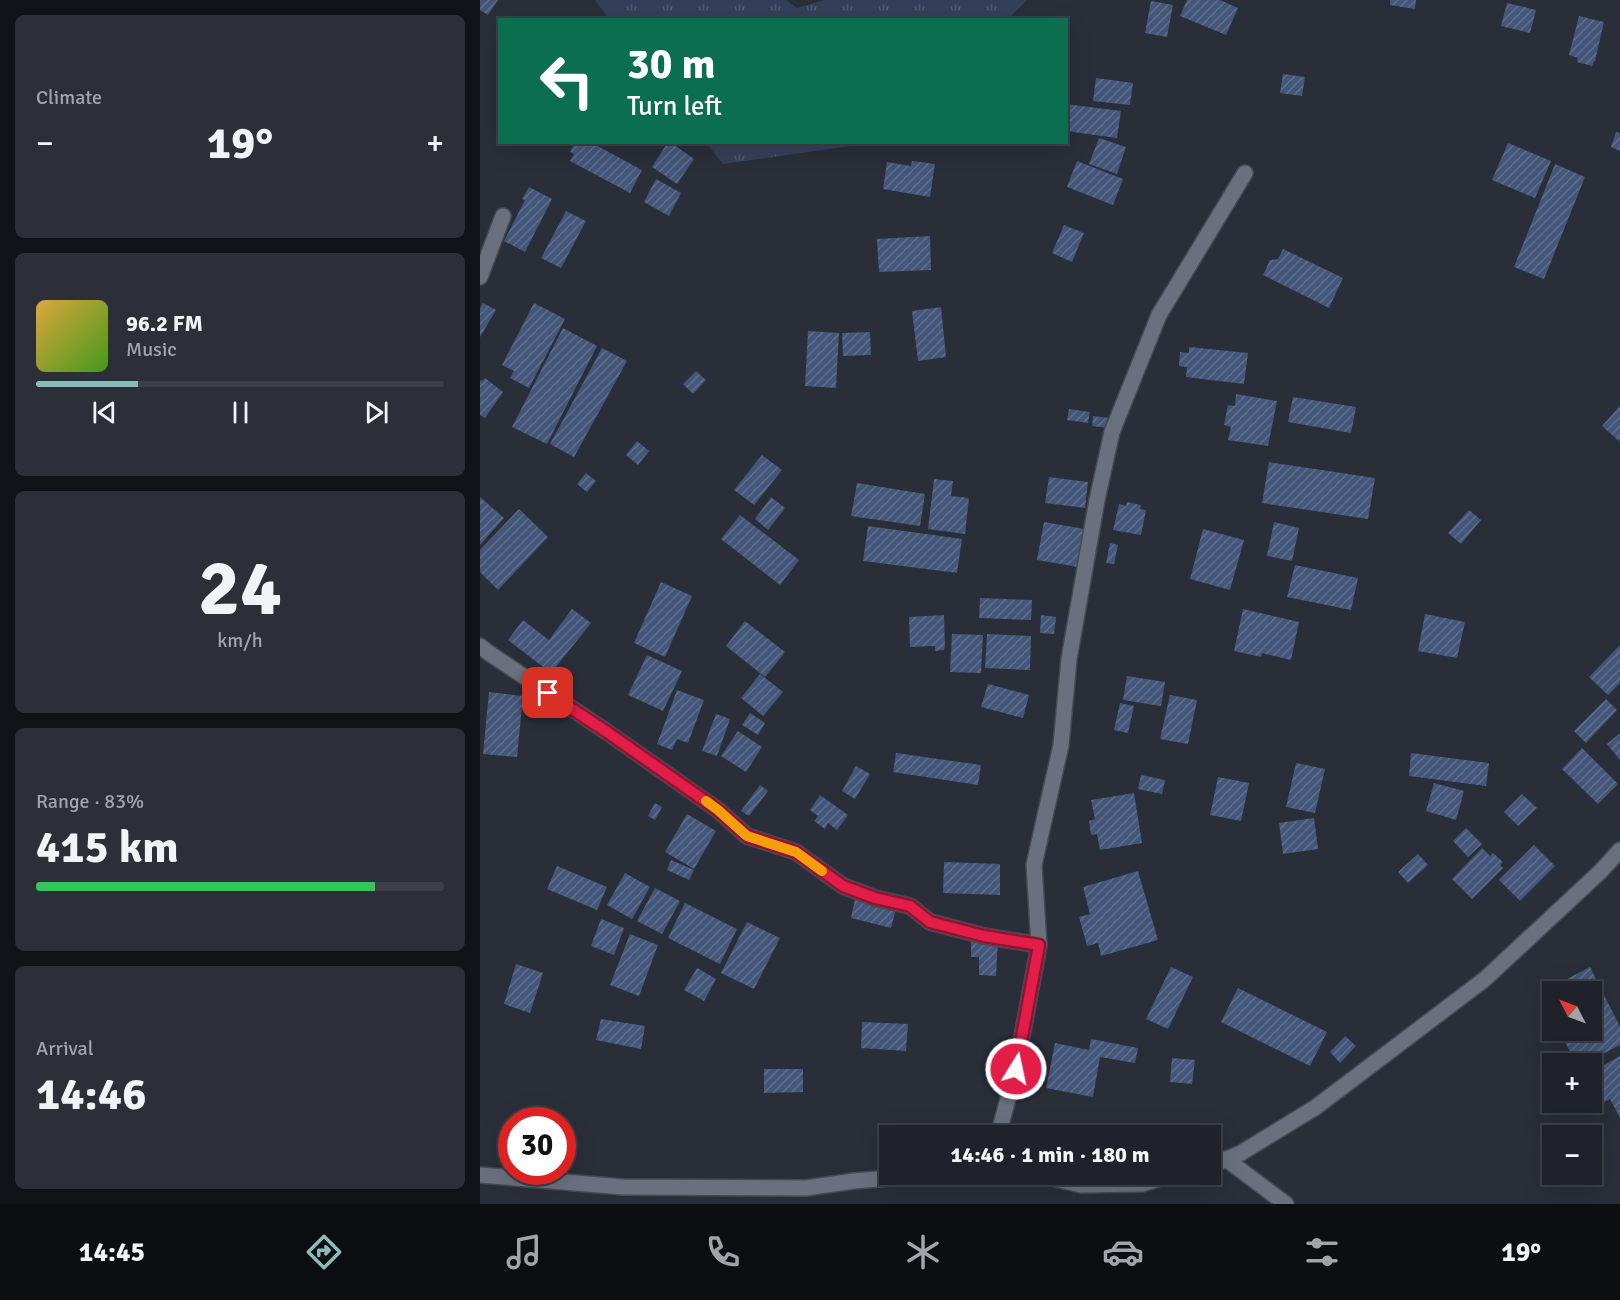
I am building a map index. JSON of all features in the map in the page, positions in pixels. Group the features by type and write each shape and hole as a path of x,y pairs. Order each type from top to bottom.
{"street":[{"path":"1001,1125 1016,1069 1039,945 1034,865 1061,745 1069,659 1097,500 1112,432 1160,315 1245,173"},
{"path":"480,277 503,216"},
{"path":"480,646 718,810 747,836 796,852 843,886 875,898 910,906 930,922 984,936 1039,945"},
{"path":"1221,1161 1241,1153 1316,1107 1485,979 1601,871 1620,850"},
{"path":"1226,1159 1286,1204"},
{"path":"480,1175 623,1187 806,1188 879,1179"}],"green space":[{"path":"595,0 786,0 797,8 824,0 1027,0 1009,18 608,18"},
{"path":"707,144 865,144 723,164"}],"building":[{"path":"480,0 498,0 488,15 480,10"},
{"path":"1187,0 1220,0 1238,8 1226,35 1180,16"},
{"path":"1390,0 1416,0 1415,9 1390,5"},
{"path":"1151,1 1173,5 1167,37 1145,33"},
{"path":"1507,3 1536,10 1530,33 1501,26"},
{"path":"1579,16 1604,22 1592,66 1577,62 1578,58 1569,55"},
{"path":"1283,74 1305,77 1302,96 1280,93"},
{"path":"1096,78 1133,83 1130,105 1093,101"},
{"path":"1068,104 1121,111 1117,138 1068,131"},
{"path":"1616,132 1620,133 1620,151 1611,147"},
{"path":"1099,138 1126,147 1117,174 1089,164"},
{"path":"1508,143 1551,161 1535,198 1492,180"},
{"path":"574,144 594,144 642,170 630,193 570,161 574,154 570,152"},
{"path":"667,144 673,144 694,159 677,184 652,167"},
{"path":"912,161 935,164 930,197 883,189 887,162 911,166"},
{"path":"1077,161 1123,179 1113,205 1067,187"},
{"path":"1555,164 1585,177 1544,279 1514,267"},
{"path":"656,179 681,193 669,216 644,202"},
{"path":"529,187 552,199 525,252 504,241 525,200 522,199"},
{"path":"566,211 586,221 561,268 541,258"},
{"path":"1064,225 1084,233 1072,262 1052,253"},
{"path":"930,236 931,270 879,272 877,239"},
{"path":"1283,249 1343,278 1329,308 1263,275 1270,260 1278,259"},
{"path":"483,303 496,310 480,337 480,308"},
{"path":"534,303 565,319 529,388 510,378 514,371 502,365"},
{"path":"941,307 946,357 918,361 912,311"},
{"path":"563,328 597,346 547,444 512,427"},
{"path":"808,331 839,333 836,388 805,386"},
{"path":"870,332 871,355 843,356 842,333"},
{"path":"1189,347 1248,353 1244,384 1186,377 1187,367 1179,366 1180,352 1189,353"},
{"path":"602,348 627,361 574,457 550,444"},
{"path":"696,371 706,380 693,394 683,384"},
{"path":"485,378 503,392 485,418 480,415 480,380"},
{"path":"1236,394 1277,401 1268,446 1228,440 1231,427 1224,425 1228,405 1235,406"},
{"path":"1293,397 1356,407 1351,433 1288,422"},
{"path":"1620,406 1620,442 1602,426"},
{"path":"1069,409 1090,412 1088,423 1067,420"},
{"path":"1093,416 1109,418 1108,428 1092,426"},
{"path":"637,441 649,451 638,465 626,455"},
{"path":"762,455 782,470 754,505 734,490"},
{"path":"1269,462 1375,478 1368,519 1262,503"},
{"path":"586,473 596,481 587,492 577,484"},
{"path":"1049,477 1088,482 1085,508 1045,503"},
{"path":"934,479 953,481 951,496 969,498 965,534 928,529"},
{"path":"857,483 925,494 920,526 851,516"},
{"path":"480,497 504,518 480,545"},
{"path":"771,497 785,508 768,530 755,519"},
{"path":"1127,502 1141,505 1140,509 1146,510 1141,535 1113,530 1119,504 1126,506"},
{"path":"519,509 548,537 498,590 480,572 480,550"},
{"path":"1469,510 1481,520 1461,544 1448,533"},
{"path":"740,515 799,560 780,585 721,539"},
{"path":"1044,522 1085,529 1078,567 1037,560"},
{"path":"1274,522 1299,528 1292,561 1267,556"},
{"path":"868,526 962,539 957,573 863,561"},
{"path":"1203,529 1244,540 1230,590 1190,579"},
{"path":"1110,543 1118,545 1114,564 1106,563"},
{"path":"1295,565 1358,578 1351,610 1287,597"},
{"path":"661,582 692,596 665,657 634,643"},
{"path":"980,598 1032,600 1031,620 979,618"},
{"path":"572,609 591,623 551,673 508,640 523,620 549,640"},
{"path":"1243,609 1299,622 1291,660 1262,653 1261,657 1234,651"},
{"path":"1425,614 1465,622 1457,658 1418,651"},
{"path":"944,615 944,650 935,651 935,646 910,647 909,617"},
{"path":"1041,615 1056,617 1054,634 1040,633"},
{"path":"745,621 785,652 765,677 726,646"},
{"path":"952,634 983,635 981,673 950,672"},
{"path":"987,634 1031,636 1030,670 985,668"},
{"path":"1620,645 1620,683 1608,695 1589,677"},
{"path":"647,655 682,671 663,711 628,695"},
{"path":"760,674 783,692 763,716 741,698"},
{"path":"1127,676 1165,682 1161,706 1123,700"},
{"path":"988,684 1029,695 1023,718 981,707"},
{"path":"677,690 704,700 688,743 677,739 672,750 657,744"},
{"path":"489,692 523,696 517,757 483,754"},
{"path":"1170,695 1197,700 1188,744 1160,739"},
{"path":"1606,699 1617,710 1586,743 1574,731"},
{"path":"1120,703 1134,706 1128,733 1114,730"},
{"path":"750,713 765,723 758,735 742,725"},
{"path":"716,714 730,719 717,756 702,751"},
{"path":"738,731 762,747 746,772 721,756"},
{"path":"1620,733 1620,760 1607,744"},
{"path":"1582,748 1618,784 1598,804 1562,769"},
{"path":"896,753 981,765 978,785 893,772"},
{"path":"1411,753 1489,763 1486,786 1409,776"},
{"path":"1296,763 1325,769 1315,813 1286,807"},
{"path":"856,766 870,774 855,799 842,791"},
{"path":"1141,775 1165,780 1162,794 1138,789"},
{"path":"1218,777 1249,783 1241,821 1210,815"},
{"path":"1434,783 1464,791 1456,820 1426,811"},
{"path":"760,785 768,791 749,816 741,811"},
{"path":"1134,793 1142,843 1100,850 1097,834 1091,835 1089,821 1095,819 1091,800"},
{"path":"1522,794 1537,808 1518,826 1504,812"},
{"path":"820,795 848,815 837,830 828,823 825,829 814,821 818,816 810,810"},
{"path":"655,803 662,807 655,820 648,816"},
{"path":"687,814 716,831 694,869 665,852"},
{"path":"1314,818 1318,849 1283,854 1279,823"},
{"path":"1466,828 1482,844 1468,857 1453,841"},
{"path":"1534,845 1555,866 1520,901 1499,880"},
{"path":"1482,848 1490,856 1493,853 1503,862 1500,865 1503,868 1472,899 1452,879"},
{"path":"1418,854 1428,865 1408,883 1398,872"},
{"path":"671,860 694,870 689,880 667,870"},
{"path":"944,862 1000,864 1000,895 943,893"},
{"path":"557,866 607,887 597,910 547,889"},
{"path":"1138,871 1158,940 1101,956 1098,943 1087,946 1079,917 1090,914 1083,887"},
{"path":"625,873 650,887 632,919 607,905"},
{"path":"655,888 680,901 662,934 637,921"},
{"path":"855,899 896,909 891,928 851,918"},
{"path":"685,903 737,929 720,964 668,938"},
{"path":"601,919 624,928 614,955 591,946"},
{"path":"747,922 780,938 754,989 721,973"},
{"path":"630,934 658,945 639,996 610,985"},
{"path":"971,940 998,940 996,976 979,975 979,957 971,957"},
{"path":"516,964 543,973 530,1013 504,1004"},
{"path":"1171,967 1193,977 1168,1029 1146,1019"},
{"path":"1590,967 1597,981 1563,981"},
{"path":"697,968 716,979 704,1001 684,990"},
{"path":"1238,988 1327,1032 1310,1066 1221,1022"},
{"path":"1602,991 1620,1027 1620,1045 1602,1054 1570,1053 1564,1041 1602,1041"},
{"path":"601,1019 645,1026 641,1049 596,1040"},
{"path":"862,1022 908,1024 906,1051 861,1048"},
{"path":"1345,1036 1356,1046 1340,1063 1330,1052"},
{"path":"1091,1039 1138,1048 1135,1063 1100,1057 1093,1097 1046,1088 1055,1043 1089,1050"},
{"path":"1620,1056 1620,1118 1610,1099 1602,1103 1602,1066"},
{"path":"1172,1058 1195,1060 1192,1084 1170,1082"},
{"path":"764,1069 803,1069 803,1092 764,1093"}],"slow traffic":[{"path":"706,801 747,836 796,852 822,871"}],"route":[{"path":"548,693 718,810 747,836 796,852 843,886 875,898 910,906 930,922 984,936 1039,945 1016,1069"}]}
